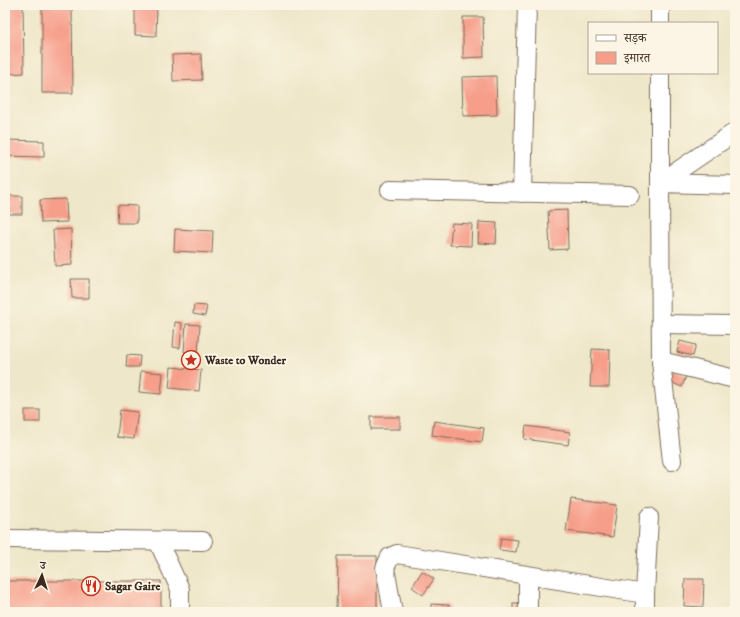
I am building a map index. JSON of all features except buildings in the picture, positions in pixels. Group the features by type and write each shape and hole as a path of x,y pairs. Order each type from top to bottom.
{"street":[{"path":"522,193 527,5"},
{"path":"660,5 660,22"},
{"path":"660,74 661,361 672,461"},
{"path":"660,184 735,132"},
{"path":"660,184 735,185"},
{"path":"390,190 630,195"},
{"path":"661,324 735,324"},
{"path":"661,361 735,379"},
{"path":"393,612 385,568 390,557 397,554 528,576 645,603 649,517"},
{"path":"5,540 203,541"},
{"path":"158,541 180,589 180,612"},
{"path":"528,576 528,612"}],"place":[{"name":"Waste to Wonder","path":"191,360"},
{"name":"Sagar Gaire","path":"91,586"}]}
